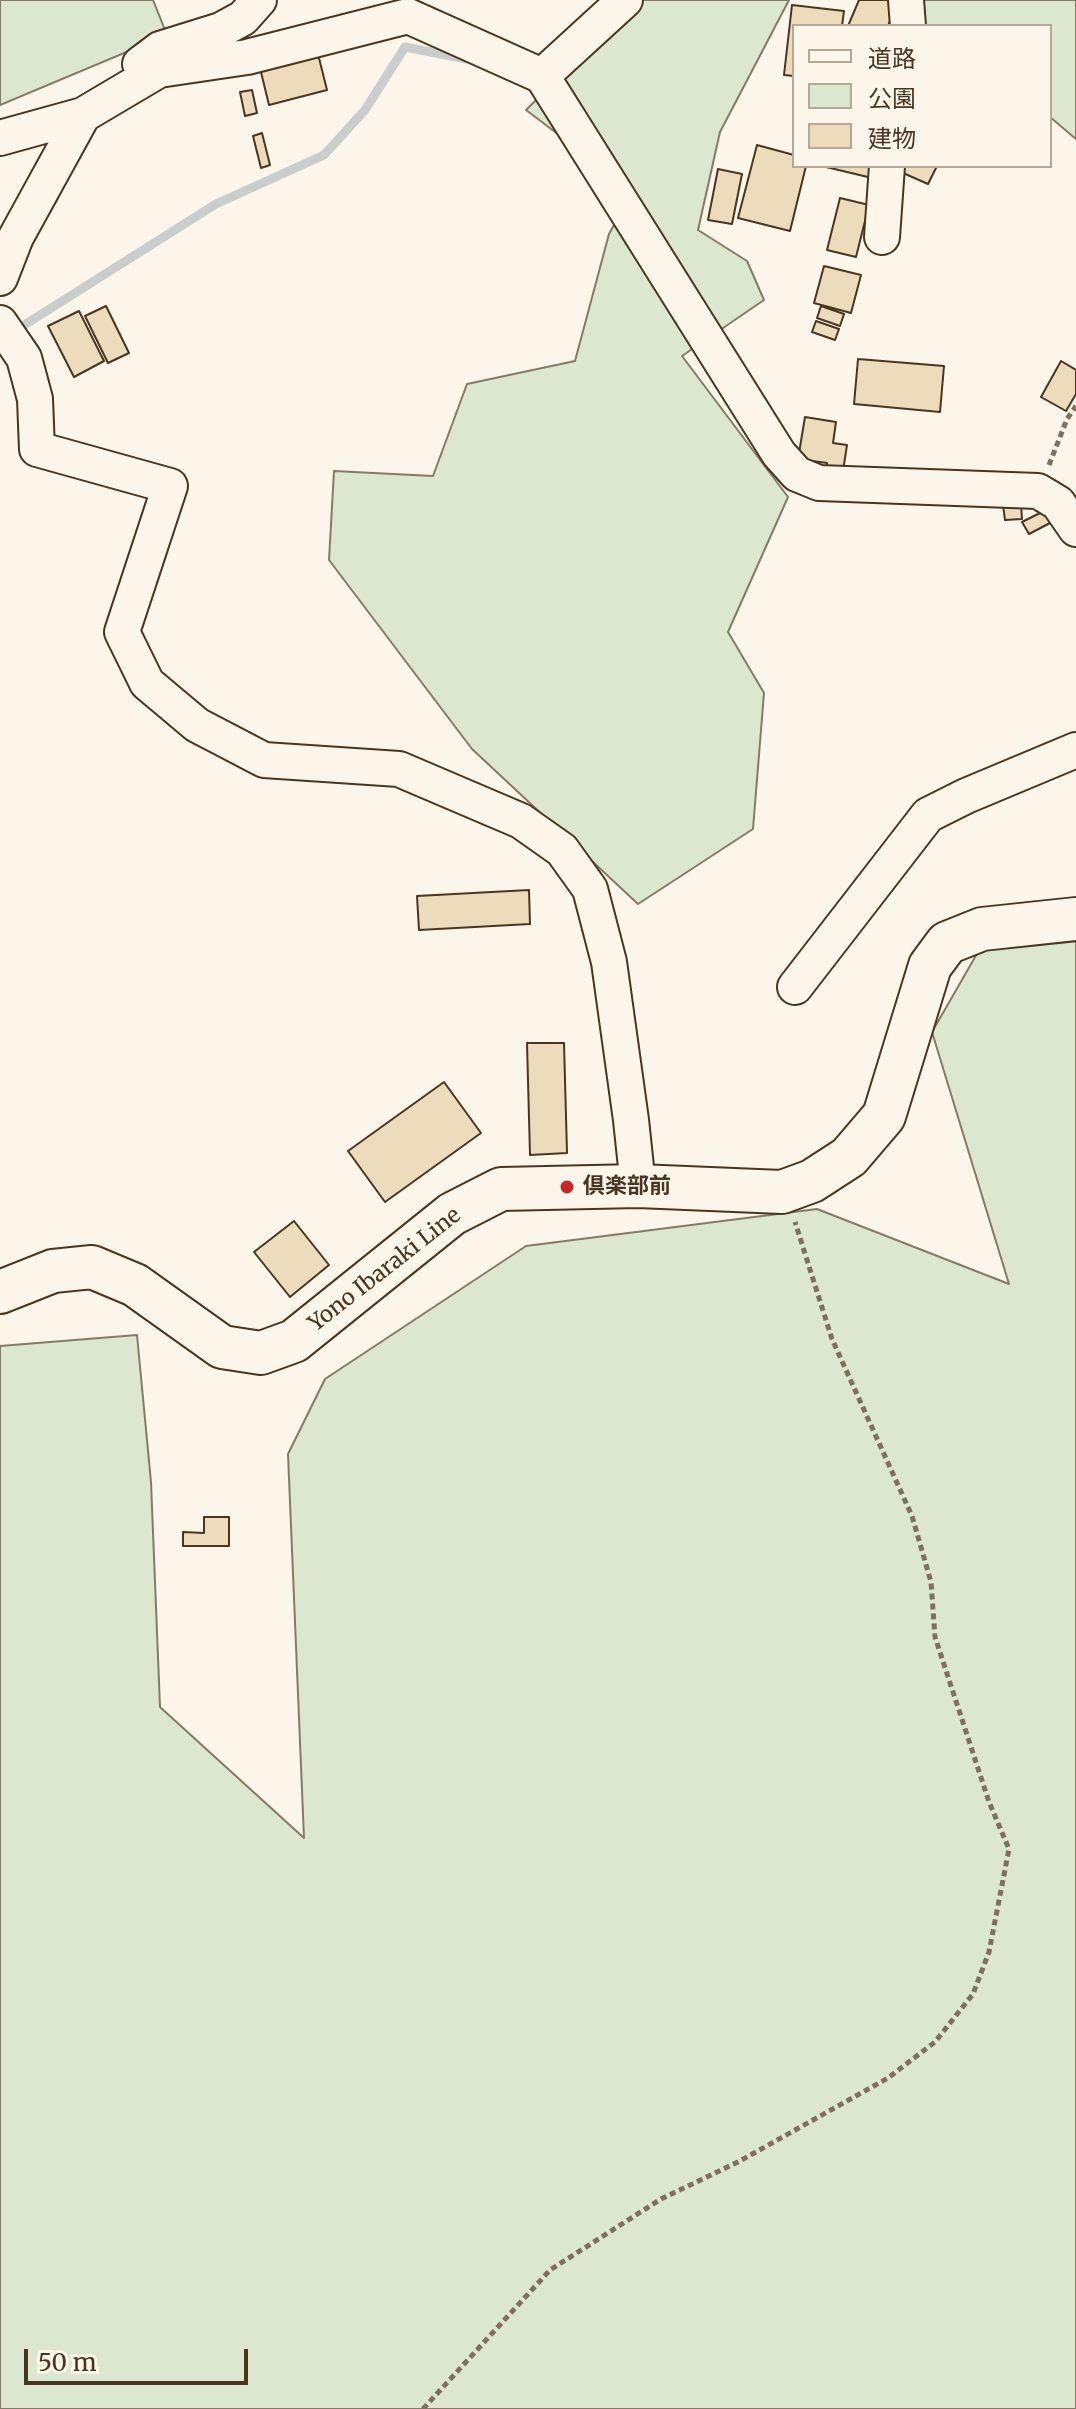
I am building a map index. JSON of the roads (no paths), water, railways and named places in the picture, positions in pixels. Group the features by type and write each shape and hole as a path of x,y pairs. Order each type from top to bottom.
{"main road":[{"name":"Yono Ibaraki Line","path":"0,1292 53,1271 92,1267 135,1285 222,1347 261,1353 294,1341 452,1214 501,1189 638,1186 782,1192 812,1181 849,1157 884,1116 930,966 947,943 982,929 1076,919"}],"street":[{"path":"123,92 142,61 160,49 221,30 243,18 259,0"},
{"path":"542,76 625,0"},
{"path":"906,0 908,24"},
{"path":"0,138 83,115 159,70 247,57 412,8 542,76 779,454 797,474 819,483 1038,491 1058,503 1076,529"},
{"path":"0,278 16,237 83,115"},
{"path":"882,237 887,168"},
{"path":"0,323 24,358 35,399 37,449 170,486 122,632 147,683 197,725 264,760 399,769 521,821 562,850 590,889 609,962 638,1186"},
{"path":"795,987 928,815 1076,750"}],"waterway":[{"path":"11,329 18,329 216,204 324,155 365,110 405,47 466,59"}],"place":[{"name":"倶楽部前","path":"567,1187"}]}
